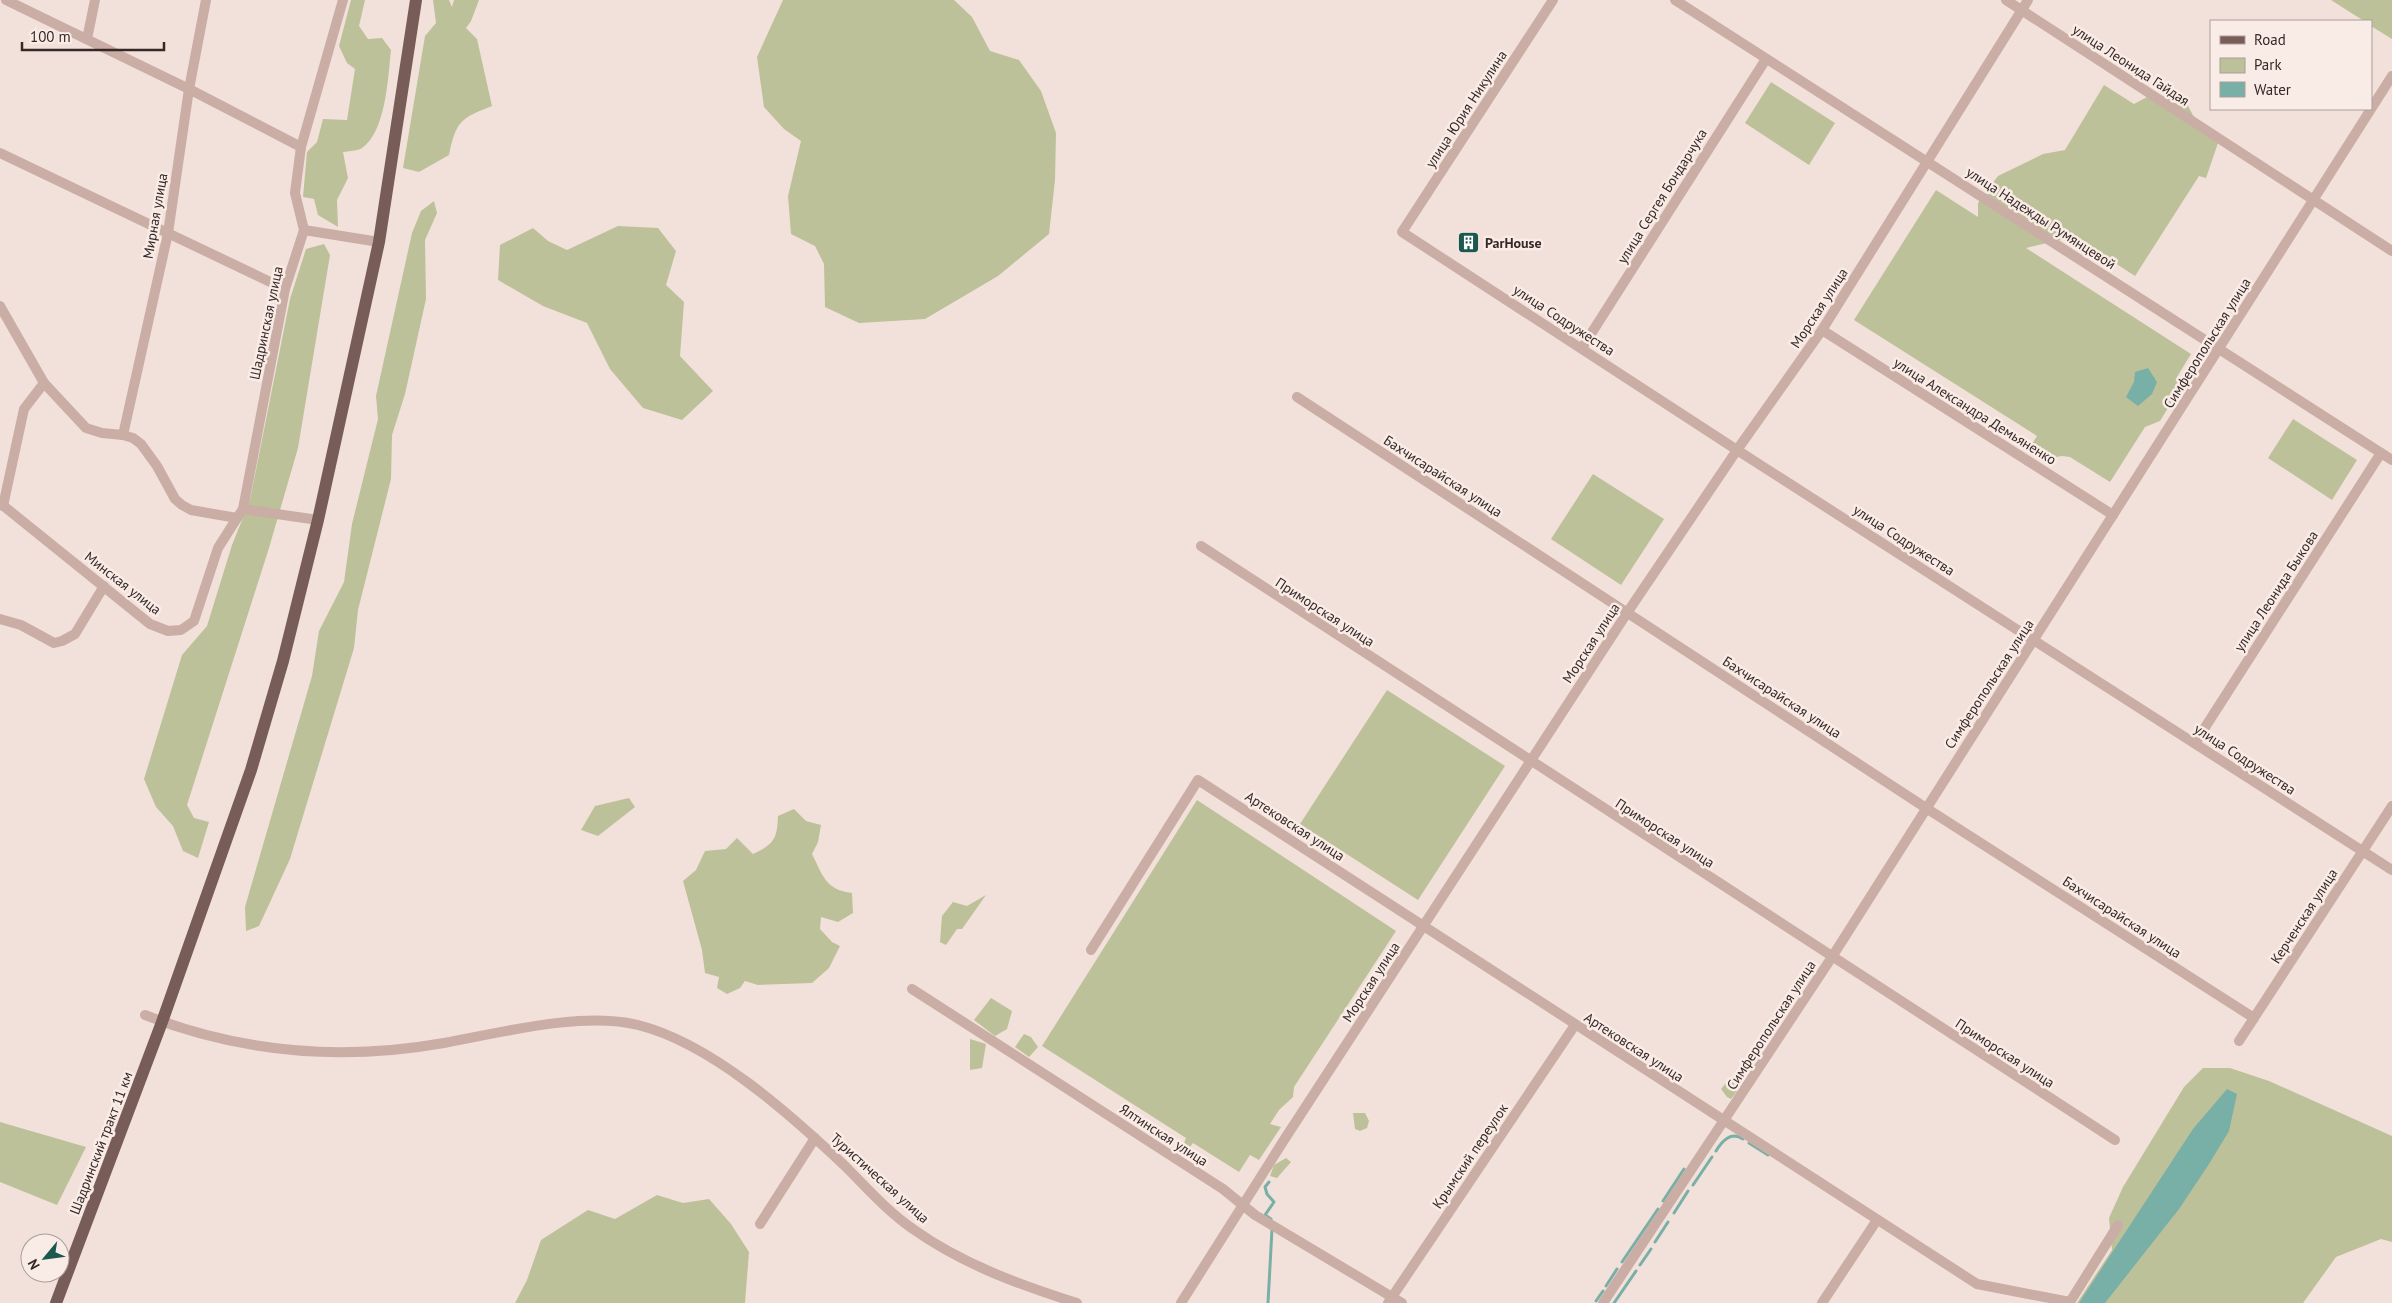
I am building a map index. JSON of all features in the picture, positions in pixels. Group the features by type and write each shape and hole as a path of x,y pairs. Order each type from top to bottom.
{"main road":[{"name":"Шадринский тракт 11 км","path":"56,1303 162,1022 251,770 283,661 318,520 379,242 416,0"}],"street":[{"path":"6,0 189,89 301,147"},
{"path":"86,39 95,0"},
{"name":"Мирная улица","path":"123,435 168,233 189,89 206,0"},
{"path":"343,0 301,147 295,193 304,230 379,242"},
{"name":"улица Юрия Никулина","path":"1402,232 1553,0"},
{"name":"улица Надежды Румянцевой","path":"1674,0 2392,460"},
{"name":"улица Леонида Гайдая","path":"2006,0 2392,251"},
{"name":"Морская улица","path":"1181,1303 1627,613 1737,450 1822,330 2028,0"},
{"name":"улица Сергея Бондарчука","path":"1582,348 1766,59"},
{"name":"Симферопольская улица","path":"2372,107 2392,76"},
{"name":"Симферопольская улица","path":"1603,1303 1832,957 2370,110"},
{"path":"0,153 285,289"},
{"name":"Шадринская улица","path":"240,513 285,289 304,230"},
{"name":"улица Содружества","path":"1402,232 1737,450 2392,870"},
{"path":"0,306 44,383 86,428 102,433 123,435 133,438 141,444 157,466 175,499 182,505 191,510 318,520"},
{"name":"улица Александра Демьяненко","path":"1822,330 2113,516"},
{"path":"2,505 24,410 44,383"},
{"name":"Бахчисарайская улица","path":"1297,397 1926,808 2254,1018"},
{"name":"улица Леонида Быкова","path":"2195,743 2381,453"},
{"name":"Минская улица","path":"2,505 150,624 168,631 180,630 194,621 218,548 240,513"},
{"name":"Приморская улица","path":"1200,546 2115,1140"},
{"path":"0,620 21,625 54,643 62,642 75,634 104,586"},
{"name":"Артековская улица","path":"1091,950 1198,780 1977,1284 2070,1302"},
{"name":"Керченская улица","path":"2239,1041 2392,806"},
{"name":"Ялтинская улица","path":"912,989 1223,1189 1242,1206 1390,1300 1402,1303"},
{"name":"Туристическая улица","path":"145,1015 162,1022 224,1040 291,1052 392,1050 493,1035 547,1024 618,1021 639,1025 663,1033 704,1054 758,1090 815,1138 898,1217 932,1242 1014,1282 1077,1303"},
{"name":"Крымский переулок","path":"1390,1300 1575,1025"},
{"path":"760,1224 815,1138"},
{"path":"1822,1303 1877,1220"},
{"path":"2070,1302 2118,1225"}],"green space":[{"path":"351,0 365,0 359,26 368,39 382,38 391,50 387,89 376,130 362,148 343,152 348,178 337,200 338,227 318,215 314,199 303,197 307,152 317,142 323,119 347,120 355,69 347,63 339,46"},
{"path":"433,0 449,0 452,7 454,0 479,0 471,21 466,28 477,39 492,106 473,114 462,122 454,135 449,155 419,172 403,168 425,36 436,23"},
{"path":"783,0 954,0 972,17 990,51 1019,60 1041,91 1056,133 1055,180 1049,234 998,276 925,319 859,323 825,307 824,264 815,246 791,234 788,196 801,141 784,129 764,107 757,57"},
{"path":"2331,0 2392,0 2392,39 2372,27 2372,20 2362,20"},
{"path":"1771,82 1835,123 1809,165 1745,123"},
{"path":"2104,85 2134,104 2147,97 2166,96 2188,106 2195,119 2218,143 2206,178 2199,176 2135,276 2086,244 2060,240 2026,248 2191,354 2177,377 2179,390 2160,421 2145,427 2110,482 2070,457 2062,456 2044,459 2028,451 2037,436 1854,320 1936,190 1978,217 1978,203 1998,176 2043,154 2065,150"},
{"path":"434,201 437,213 425,240 426,299 405,394 392,435 391,479 358,610 354,648 290,859 259,926 246,931 245,907 312,676 319,631 344,582 352,524 378,419 376,396 412,233 421,211"},
{"path":"618,226 658,228 676,251 666,285 684,302 680,356 713,391 682,420 643,408 610,369 587,323 543,306 498,280 500,245 533,228 548,241 567,250"},
{"path":"324,244 330,255 298,448 269,548 187,805 194,818 209,822 198,858 183,851 173,826 156,807 144,779 182,655 207,626 232,545 250,500 290,299 306,249"},
{"path":"2293,419 2357,460 2332,500 2268,458"},
{"path":"1593,474 1664,519 1621,585 1551,539"},
{"path":"1387,690 1505,766 1418,900 1300,824"},
{"path":"629,798 635,807 598,836 581,830 595,806"},
{"path":"1197,800 1396,931 1294,1087 1293,1097 1279,1110 1270,1124 1281,1127 1259,1160 1250,1155 1239,1172 1193,1143 1186,1152 1182,1148 1186,1138 1042,1046"},
{"path":"794,809 806,821 821,825 818,842 812,854 826,881 836,889 852,893 853,913 838,922 821,917 820,929 832,942 840,946 829,968 812,983 758,985 745,981 740,988 727,994 717,988 719,977 705,973 702,950 683,881 696,870 705,851 726,849 737,838 753,854 766,847 773,840 777,830 778,816"},
{"path":"986,895 962,929 957,929 946,945 940,942 942,916 953,902 967,906"},
{"path":"991,998 1012,1011 1007,1029 995,1036 974,1020"},
{"path":"1024,1034 1031,1037 1038,1047 1029,1057 1015,1047"},
{"path":"970,1039 986,1044 982,1068 970,1070"},
{"path":"2203,1068 2230,1068 2269,1081 2392,1136 2392,1242 2381,1239 2336,1257 2303,1303 2077,1303 2112,1250 2109,1218 2123,1187 2184,1087"},
{"path":"1729,1079 1736,1085 1737,1091 1731,1099 1721,1089"},
{"path":"1353,1113 1365,1113 1369,1121 1367,1128 1360,1131 1355,1129"},
{"path":"0,1122 86,1147 57,1205 0,1182"},
{"path":"1286,1158 1291,1162 1277,1178 1270,1176 1274,1165"},
{"path":"657,1195 683,1203 709,1199 731,1224 749,1252 745,1303 515,1303 527,1280 541,1240 588,1210 615,1219"}],"water":[{"path":"2148,368 2157,382 2152,394 2138,406 2126,397 2134,382 2135,372"},
{"path":"2227,1089 2237,1094 2229,1131 2179,1209 2105,1303 2079,1303 2193,1129"}],"waterway":[{"path":"1716,1151 1727,1138 1735,1136 1743,1139"},
{"path":"1749,1143 1768,1155"},
{"path":"1693,1185 1712,1157"},
{"path":"1663,1201 1684,1169"},
{"path":"1269,1182 1265,1187 1267,1194 1274,1202 1265,1215 1271,1219"},
{"path":"1674,1213 1688,1191"},
{"path":"1622,1262 1658,1209"},
{"path":"1655,1242 1668,1222"},
{"path":"1268,1303 1272,1229"},
{"path":"1640,1265 1651,1249"},
{"path":"1606,1286 1617,1269"},
{"path":"1614,1303 1636,1271"},
{"path":"1596,1301 1603,1291"}],"place":[{"name":"ParHouse","path":"1469,243"}]}
